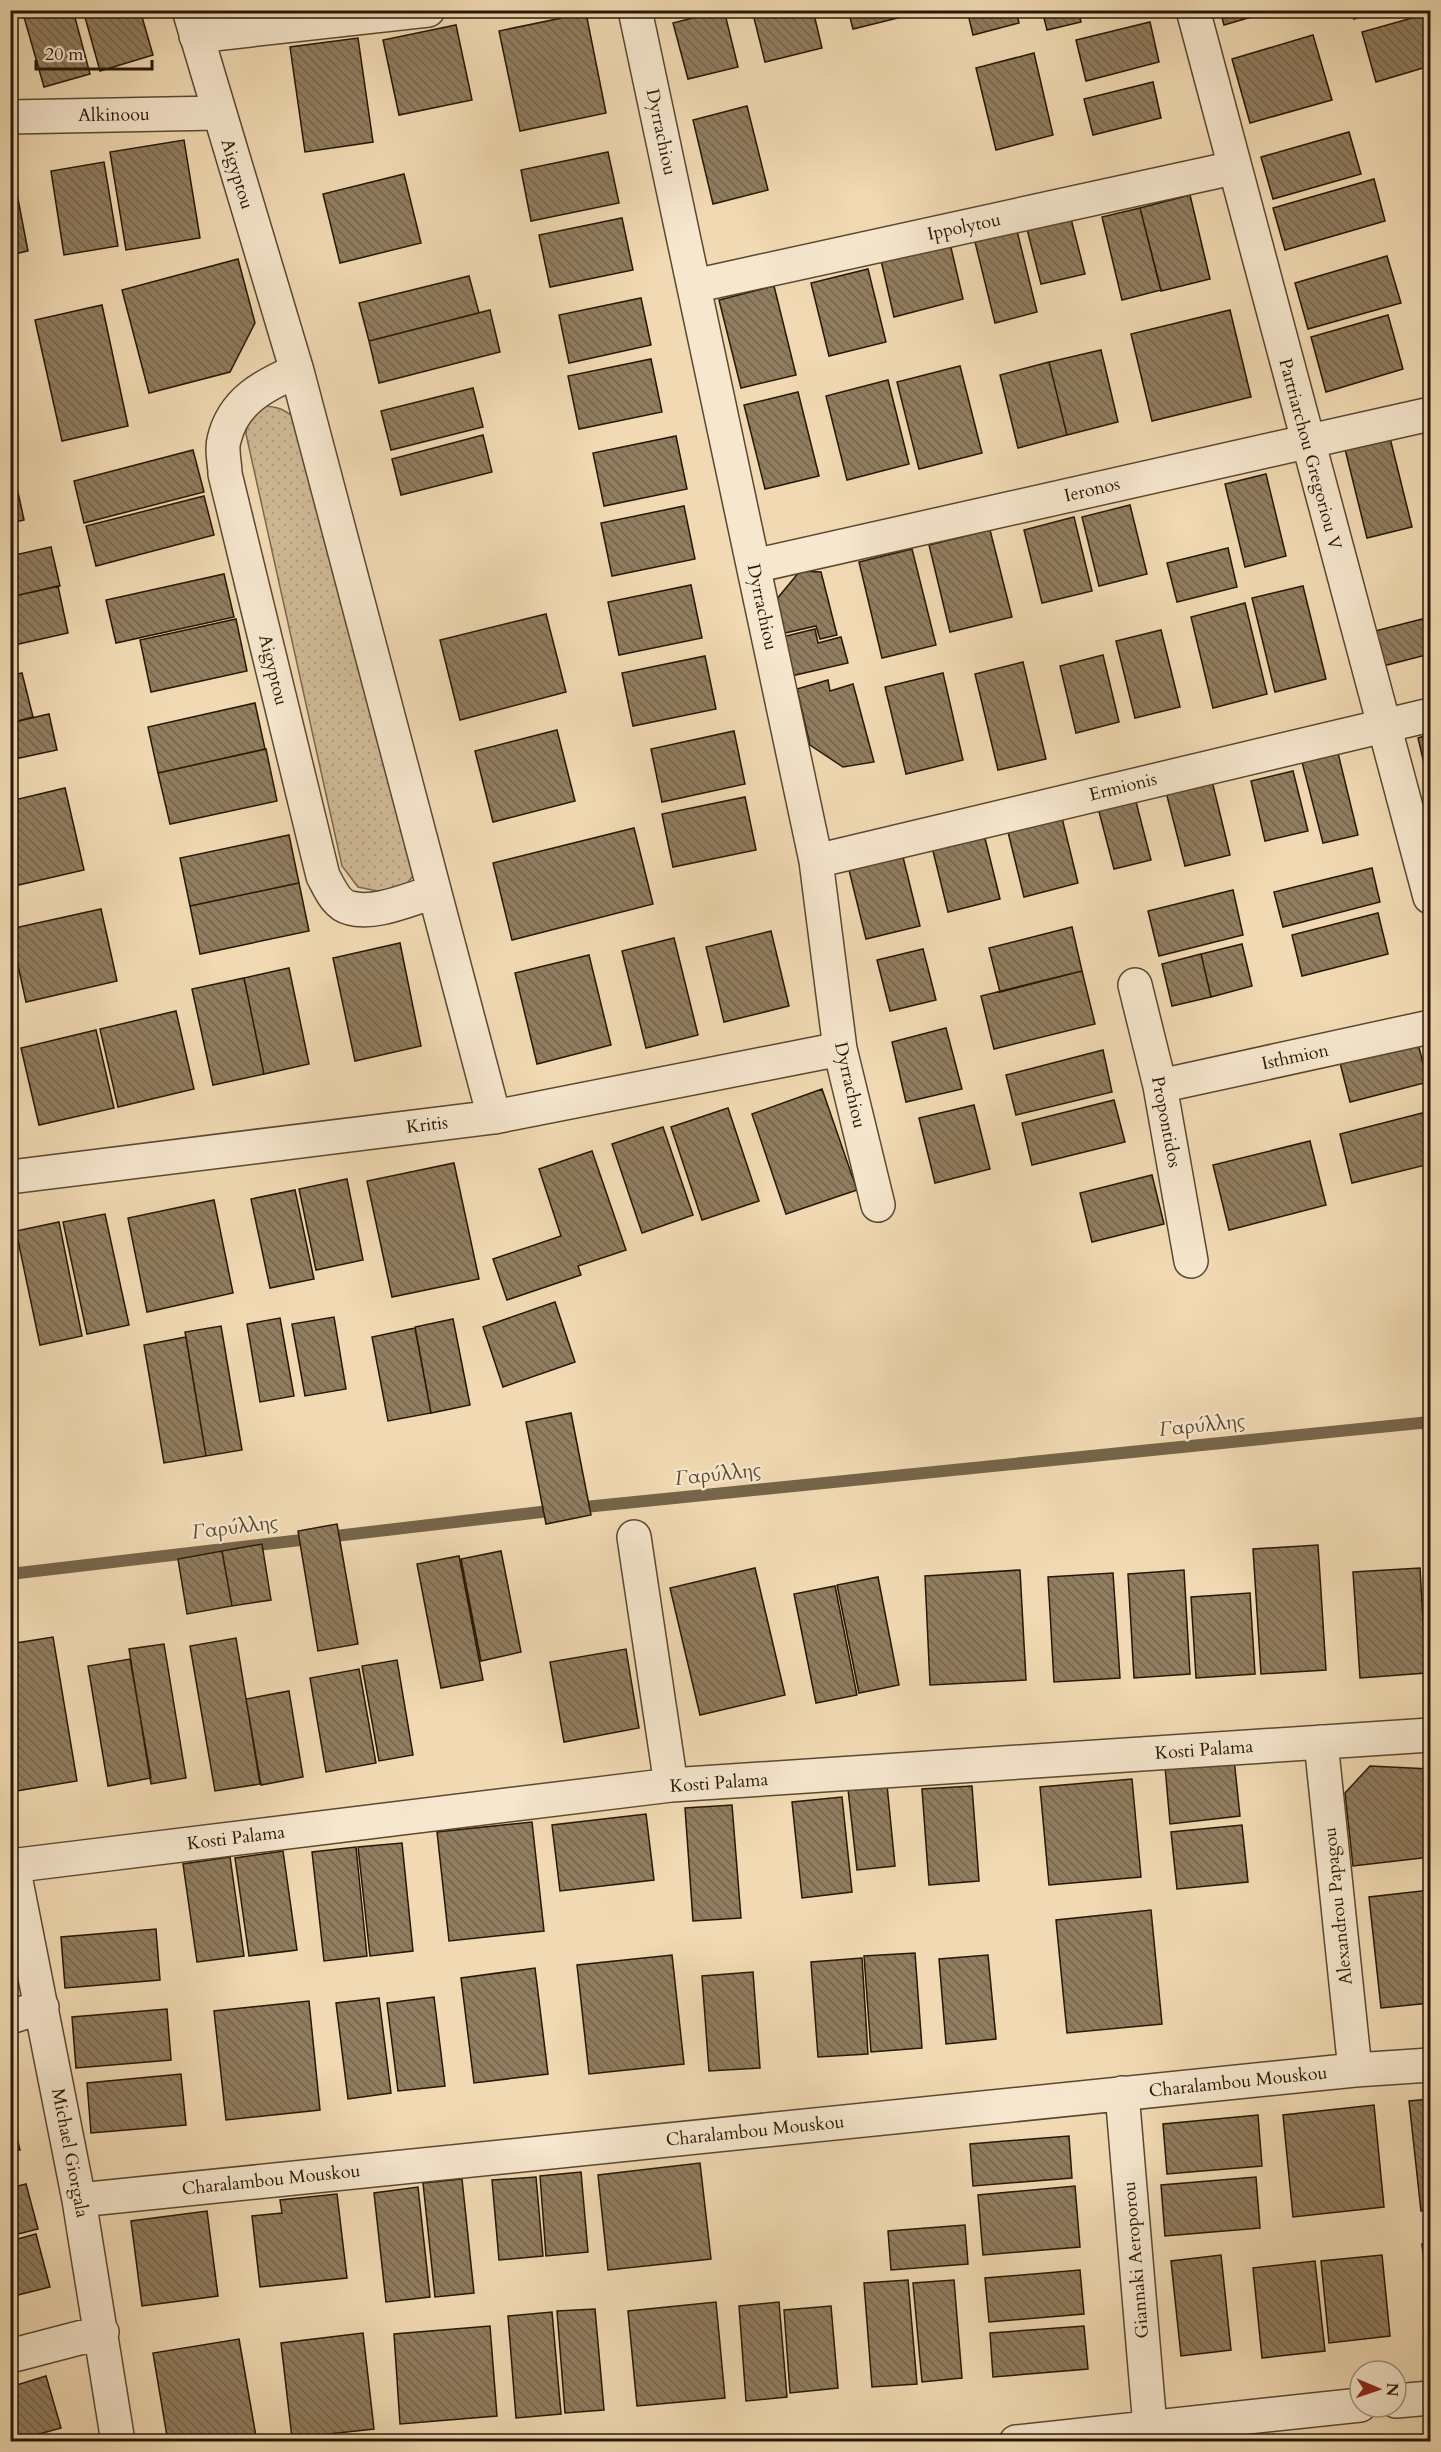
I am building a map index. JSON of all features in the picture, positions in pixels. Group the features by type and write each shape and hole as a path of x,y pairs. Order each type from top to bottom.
{"street":[{"path":"193,23 428,10"},
{"name":"Dyrrachiou","path":"635,10 816,861 840,1049 878,1205"},
{"name":"Partriarchou Gregoriou V","path":"1193,10 1233,168 1431,897"},
{"name":"Aigyptou","path":"193,23 218,113 297,371 494,1117"},
{"name":"Alkinoou","path":"10,117 218,113"},
{"name":"Ippolytou","path":"694,286 1233,168"},
{"name":"Aigyptou","path":"297,371 263,385 234,415 223,442 225,474 323,876 336,898 349,908 376,908 434,892"},
{"name":"Ieronos","path":"754,566 1431,414"},
{"name":"Ermionis","path":"816,861 1384,724 1431,715"},
{"name":"Propontidos","path":"1135,985 1160,1086 1191,1261"},
{"name":"Isthmion","path":"1160,1086 1431,1028"},
{"name":"Kritis","path":"10,1177 494,1117 840,1049"},
{"path":"634,1537 671,1785"},
{"name":"Kosti Palama","path":"12,1866 671,1785 1431,1735"},
{"name":"Alexandrou Papagou","path":"1321,1742 1355,2070"},
{"name":"Michael Giorgala","path":"12,1866 79,2200 118,2442"},
{"path":"10,2017 42,2007"},
{"name":"Charalambou Mouskou","path":"79,2200 1122,2093 1355,2070 1431,2065"},
{"name":"Giannaki Aeroporou","path":"1122,2093 1150,2427"},
{"path":"10,2356 102,2332"},
{"path":"1408,2401 1431,2398"},
{"path":"1016,2442 1348,2406"}],"shaded area":[{"path":"261,406 282,410 299,422 421,866 405,886 387,893 358,887 342,866 246,434 248,417"}],"building":[{"path":"22,10 73,10 90,74 44,87"},
{"path":"83,10 140,10 153,55 100,71"},
{"path":"724,10 738,67 688,79 673,23"},
{"path":"752,10 813,10 822,48 765,62"},
{"path":"848,10 921,10 922,12 853,29"},
{"path":"967,10 1016,10 1019,23 973,35"},
{"path":"1042,10 1078,10 1081,22 1047,30"},
{"path":"1220,10 1275,10 1224,25"},
{"path":"1352,10 1383,10 1354,19"},
{"path":"586,13 606,113 520,131 499,31"},
{"path":"1430,13 1430,66 1376,82 1362,32"},
{"path":"1150,22 1159,62 1086,81 1076,40"},
{"path":"456,25 472,100 399,115 383,40"},
{"path":"1313,35 1332,100 1250,123 1232,59"},
{"path":"358,38 373,142 305,152 290,47"},
{"path":"1034,53 1053,135 996,150 976,68"},
{"path":"1153,82 1161,118 1093,135 1084,99"},
{"path":"747,106 768,190 713,204 693,120"},
{"path":"1349,132 1361,174 1273,199 1261,157"},
{"path":"184,140 200,238 126,250 110,152"},
{"path":"608,152 619,203 531,221 521,170"},
{"path":"104,162 118,246 64,255 51,171"},
{"path":"12,168 28,251 10,255 10,169"},
{"path":"404,174 421,243 340,263 323,194"},
{"path":"1374,179 1385,221 1285,250 1273,208"},
{"path":"1190,195 1210,279 1161,291 1140,208"},
{"path":"1140,208 1161,290 1122,300 1102,217"},
{"path":"1070,215 1085,274 1041,284 1026,225"},
{"path":"622,218 633,270 550,287 539,235"},
{"path":"1017,231 1037,312 995,323 975,242"},
{"path":"949,239 963,299 894,317 880,256"},
{"path":"1387,256 1401,303 1308,329 1295,283"},
{"path":"238,259 255,323 230,372 149,393 122,290"},
{"path":"868,269 886,342 829,356 811,283"},
{"path":"469,276 479,313 369,341 359,303"},
{"path":"774,286 796,375 741,388 719,300"},
{"path":"641,298 651,345 569,363 559,315"},
{"path":"102,305 128,426 62,441 35,320"},
{"path":"490,310 500,352 379,383 369,341"},
{"path":"1230,310 1251,397 1152,421 1131,334"},
{"path":"1388,315 1403,369 1326,392 1311,337"},
{"path":"1101,350 1118,422 1067,435 1049,362"},
{"path":"651,359 662,412 579,429 568,376"},
{"path":"1049,362 1067,435 1018,448 1000,375"},
{"path":"960,366 982,453 919,469 897,382"},
{"path":"888,380 909,464 847,480 826,396"},
{"path":"473,388 483,427 391,450 381,411"},
{"path":"798,392 819,476 765,489 744,405"},
{"path":"483,435 492,472 401,495 392,459"},
{"path":"676,436 687,489 604,506 593,453"},
{"path":"1390,438 1412,527 1367,538 1345,449"},
{"path":"10,448 17,477 10,479"},
{"path":"193,450 204,492 84,523 74,481"},
{"path":"1266,474 1286,556 1245,567 1225,484"},
{"path":"16,483 24,520 10,523 10,485"},
{"path":"204,496 214,535 96,566 86,526"},
{"path":"1130,505 1147,574 1099,586 1082,517"},
{"path":"684,506 695,559 612,576 601,523"},
{"path":"1074,517 1092,591 1042,603 1024,530"},
{"path":"990,530 1012,617 950,632 929,545"},
{"path":"51,547 60,586 10,597 10,556"},
{"path":"1228,548 1237,587 1177,602 1167,563"},
{"path":"912,549 936,645 882,658 859,562"},
{"path":"800,571 821,572 837,635 820,639 816,626 785,633 776,600"},
{"path":"224,574 234,617 116,643 106,600"},
{"path":"691,585 702,638 619,655 608,602"},
{"path":"58,586 68,633 10,646 10,597"},
{"path":"1303,586 1326,679 1275,692 1252,598"},
{"path":"1245,603 1267,694 1213,708 1191,617"},
{"path":"546,614 566,692 460,720 440,640"},
{"path":"1430,617 1430,654 1383,666 1375,631"},
{"path":"236,619 247,671 151,692 140,640"},
{"path":"815,629 818,643 841,637 848,663 791,676 782,637"},
{"path":"1161,630 1180,707 1135,718 1116,641"},
{"path":"1103,655 1119,722 1076,733 1060,666"},
{"path":"705,656 716,709 633,726 622,673"},
{"path":"1023,662 1046,759 998,770 975,674"},
{"path":"22,673 33,717 10,723 10,676"},
{"path":"943,673 963,760 906,774 885,687"},
{"path":"828,680 830,691 853,684 874,762 843,767 810,745 797,689"},
{"path":"255,703 265,749 158,773 148,727"},
{"path":"49,714 57,750 10,760 10,723"},
{"path":"557,730 575,801 493,822 475,751"},
{"path":"734,731 745,784 662,802 651,749"},
{"path":"1430,734 1430,789 1418,738"},
{"path":"266,749 277,801 170,824 158,773"},
{"path":"1338,753 1358,835 1323,843 1302,762"},
{"path":"1293,771 1308,831 1265,841 1251,781"},
{"path":"1212,781 1230,855 1185,866 1166,792"},
{"path":"65,788 84,870 10,887 10,801"},
{"path":"1134,794 1151,860 1114,869 1097,804"},
{"path":"745,797 756,850 673,867 662,814"},
{"path":"1061,814 1078,883 1024,897 1007,828"},
{"path":"634,828 653,904 512,940 493,863"},
{"path":"983,830 1000,899 948,912 931,843"},
{"path":"289,835 299,883 190,906 180,858"},
{"path":"902,853 920,926 866,939 848,866"},
{"path":"1372,868 1380,902 1283,927 1274,892"},
{"path":"299,883 309,931 200,954 190,906"},
{"path":"1233,890 1243,935 1159,956 1148,911"},
{"path":"101,909 117,981 26,1002 10,929"},
{"path":"1378,913 1388,954 1302,976 1292,935"},
{"path":"1072,927 1082,971 1000,992 989,948"},
{"path":"771,931 789,1006 724,1022 706,947"},
{"path":"674,938 698,1035 646,1048 622,951"},
{"path":"400,943 421,1046 355,1061 333,958"},
{"path":"1242,944 1252,986 1211,997 1201,954"},
{"path":"923,949 936,1000 890,1011 877,960"},
{"path":"1201,954 1211,997 1172,1006 1162,964"},
{"path":"589,955 611,1045 537,1064 515,973"},
{"path":"289,968 309,1064 264,1074 244,978"},
{"path":"1082,971 1095,1024 994,1049 981,996"},
{"path":"244,978 264,1074 213,1085 192,989"},
{"path":"176,1011 194,1089 118,1107 100,1029"},
{"path":"946,1028 962,1089 906,1102 892,1042"},
{"path":"96,1030 114,1108 39,1125 21,1048"},
{"path":"1416,1036 1428,1082 1350,1102 1338,1055"},
{"path":"1103,1050 1112,1092 1016,1115 1006,1075"},
{"path":"822,1089 857,1190 786,1214 752,1114"},
{"path":"1114,1100 1125,1142 1032,1165 1022,1123"},
{"path":"974,1105 990,1169 935,1183 919,1118"},
{"path":"728,1108 759,1201 702,1220 671,1127"},
{"path":"1430,1111 1430,1164 1352,1183 1340,1134"},
{"path":"663,1127 693,1215 642,1233 612,1144"},
{"path":"1310,1141 1326,1205 1229,1230 1213,1165"},
{"path":"592,1151 626,1250 578,1266 581,1275 507,1300 493,1259 561,1236 539,1169"},
{"path":"454,1163 479,1279 392,1297 367,1181"},
{"path":"1152,1175 1164,1224 1092,1242 1080,1193"},
{"path":"347,1179 363,1260 316,1270 299,1189"},
{"path":"295,1190 314,1279 270,1288 251,1199"},
{"path":"214,1200 233,1293 147,1312 128,1218"},
{"path":"105,1214 129,1325 87,1334 63,1222"},
{"path":"59,1222 82,1336 40,1345 16,1231"},
{"path":"555,1302 575,1362 503,1387 483,1327"},
{"path":"334,1317 346,1389 305,1396 292,1324"},
{"path":"280,1318 294,1396 260,1402 247,1324"},
{"path":"453,1319 470,1405 431,1413 415,1327"},
{"path":"221,1326 242,1450 206,1456 185,1332"},
{"path":"415,1328 431,1413 388,1421 372,1337"},
{"path":"186,1337 206,1456 164,1463 144,1345"},
{"path":"571,1413 591,1515 546,1524 526,1422"},
{"path":"337,1524 358,1644 318,1651 298,1531"},
{"path":"262,1544 271,1600 232,1606 222,1551"},
{"path":"1318,1545 1326,1670 1261,1674 1253,1549"},
{"path":"222,1551 232,1606 187,1614 178,1559"},
{"path":"501,1551 521,1652 481,1661 461,1559"},
{"path":"459,1556 483,1680 441,1688 417,1564"},
{"path":"755,1568 785,1695 700,1715 670,1588"},
{"path":"1420,1568 1426,1673 1360,1678 1353,1572"},
{"path":"1020,1570 1026,1680 930,1685 925,1576"},
{"path":"1184,1570 1190,1674 1134,1678 1128,1574"},
{"path":"1113,1573 1120,1678 1054,1682 1048,1577"},
{"path":"878,1577 899,1685 859,1693 837,1585"},
{"path":"835,1586 857,1695 816,1703 794,1594"},
{"path":"1250,1593 1255,1674 1196,1678 1191,1597"},
{"path":"53,1637 77,1781 10,1792 10,1644"},
{"path":"236,1638 260,1784 215,1791 190,1646"},
{"path":"164,1644 186,1778 151,1784 129,1649"},
{"path":"626,1649 639,1728 564,1742 550,1662"},
{"path":"130,1659 151,1778 108,1786 88,1666"},
{"path":"397,1660 413,1755 379,1761 362,1666"},
{"path":"359,1669 376,1763 326,1772 310,1678"},
{"path":"289,1691 303,1777 261,1785 246,1699"},
{"path":"1234,1759 1240,1816 1170,1824 1165,1766"},
{"path":"1370,1766 1430,1769 1430,1857 1353,1866 1345,1793"},
{"path":"1132,1779 1141,1877 1049,1885 1040,1787"},
{"path":"887,1785 895,1866 857,1870 848,1789"},
{"path":"972,1786 979,1881 929,1885 922,1789"},
{"path":"842,1797 852,1892 802,1898 792,1802"},
{"path":"732,1805 741,1918 693,1921 685,1808"},
{"path":"646,1814 654,1880 560,1891 552,1825"},
{"path":"532,1822 544,1931 449,1941 437,1832"},
{"path":"1242,1825 1248,1882 1177,1889 1171,1832"},
{"path":"402,1843 413,1951 370,1956 358,1847"},
{"path":"356,1847 367,1956 324,1961 312,1852"},
{"path":"283,1851 297,1950 249,1956 235,1858"},
{"path":"230,1857 244,1956 197,1962 183,1864"},
{"path":"1430,1890 1430,2003 1381,2008 1369,1897"},
{"path":"1151,1910 1162,2024 1067,2033 1056,1920"},
{"path":"156,1929 160,1980 65,1988 61,1937"},
{"path":"915,1953 922,2048 871,2052 864,1956"},
{"path":"672,1955 684,2064 589,2074 577,1965"},
{"path":"988,1955 996,2039 946,2044 939,1959"},
{"path":"862,1958 868,2054 818,2057 811,1962"},
{"path":"535,1968 548,2074 474,2083 461,1978"},
{"path":"753,1972 760,2068 709,2071 702,1976"},
{"path":"434,1997 445,2086 398,2091 387,2003"},
{"path":"379,1998 391,2093 348,2099 336,2003"},
{"path":"309,2001 320,2110 226,2120 214,2011"},
{"path":"167,2009 171,2060 76,2068 72,2017"},
{"path":"181,2074 186,2125 91,2133 87,2083"},
{"path":"1430,2099 1430,2210 1421,2211 1409,2101"},
{"path":"1374,2105 1384,2207 1293,2217 1283,2115"},
{"path":"10,2109 20,2150 10,2152"},
{"path":"1258,2115 1262,2166 1167,2174 1163,2124"},
{"path":"1069,2136 1072,2178 973,2186 970,2144"},
{"path":"700,2163 711,2259 608,2270 598,2175"},
{"path":"581,2172 588,2252 546,2256 540,2176"},
{"path":"536,2177 543,2256 499,2260 492,2180"},
{"path":"1256,2177 1260,2228 1165,2236 1161,2185"},
{"path":"462,2179 474,2293 435,2297 423,2183"},
{"path":"26,2184 38,2229 10,2236 10,2188"},
{"path":"1075,2186 1080,2247 983,2255 978,2195"},
{"path":"418,2187 430,2297 386,2302 374,2193"},
{"path":"337,2194 347,2278 260,2287 252,2216 282,2213 280,2200"},
{"path":"207,2211 218,2296 142,2306 131,2221"},
{"path":"965,2225 968,2264 891,2270 888,2231"},
{"path":"36,2234 50,2287 10,2297 10,2241"},
{"path":"1430,2243 1430,2323 1422,2244"},
{"path":"1221,2255 1231,2350 1181,2356 1171,2261"},
{"path":"1382,2255 1390,2336 1329,2343 1321,2261"},
{"path":"1315,2261 1325,2351 1262,2358 1253,2268"},
{"path":"1080,2270 1084,2314 989,2322 985,2278"},
{"path":"908,2280 917,2384 872,2387 864,2283"},
{"path":"954,2280 962,2378 922,2382 913,2283"},
{"path":"716,2302 725,2398 637,2406 628,2311"},
{"path":"779,2302 787,2397 746,2401 739,2306"},
{"path":"831,2306 838,2388 790,2393 784,2310"},
{"path":"595,2309 604,2410 565,2413 557,2311"},
{"path":"552,2312 561,2414 516,2418 508,2316"},
{"path":"490,2326 497,2416 400,2424 394,2334"},
{"path":"1084,2326 1088,2369 993,2377 990,2333"},
{"path":"363,2333 374,2429 292,2438 281,2343"},
{"path":"239,2339 257,2442 168,2442 153,2353"},
{"path":"46,2376 61,2428 10,2442 10,2387"},
{"path":"1430,2433 1430,2442 1399,2442 1398,2439"},
{"path":"1387,2436 1388,2442 1354,2442"}],"waterway":[{"name":"Γαρύλλης","path":"575,1508 1430,1422"},
{"name":"Γαρύλλης","path":"10,1574 558,1510"}]}
